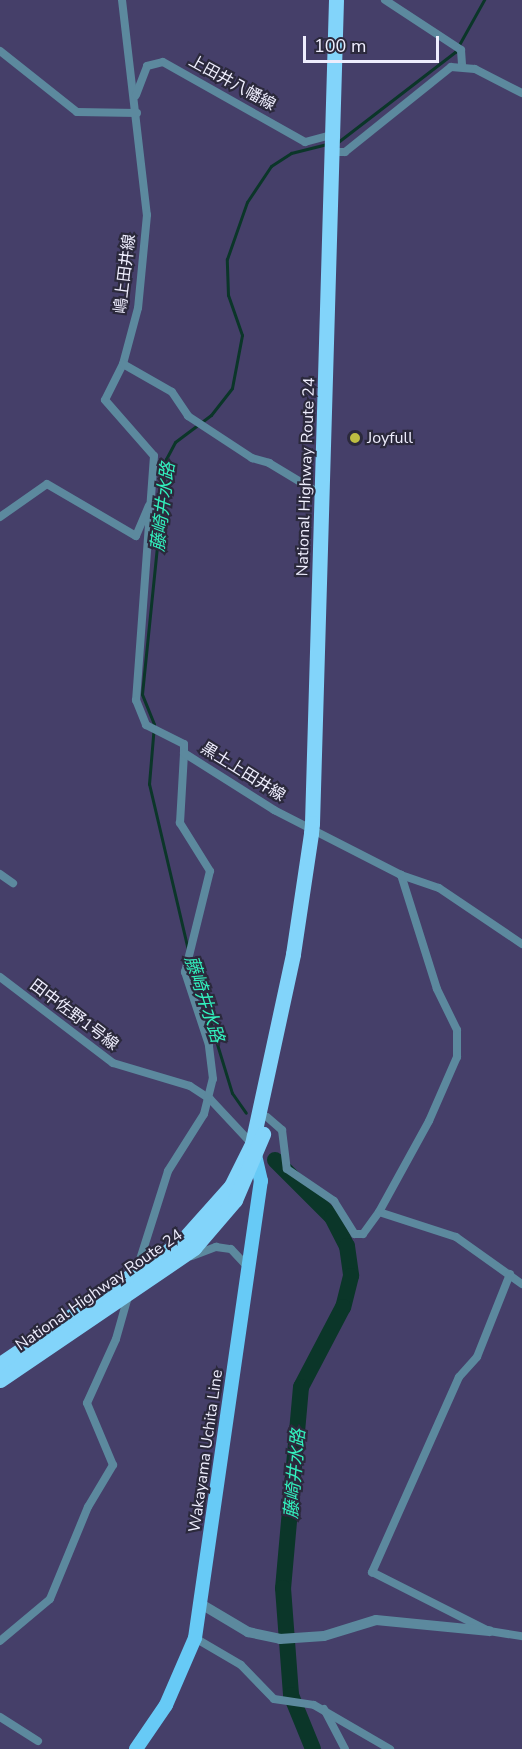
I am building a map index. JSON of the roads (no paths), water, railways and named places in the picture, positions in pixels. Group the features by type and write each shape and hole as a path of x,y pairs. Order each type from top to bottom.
{"highway":[{"name":"National Highway Route 24","path":"0,1364 139,1280 221,1221 255,1150 267,1117 312,828 324,497 336,0"},
{"name":"National Highway Route 24","path":"255,1150 293,954"},
{"name":"National Highway Route 24","path":"0,1380 128,1295 139,1280"}],"main road":[{"name":"Wakayama Uchita Line","path":"136,1749 166,1705 195,1638 261,1180 255,1150"}],"street":[{"name":"嶋上田井線","path":"122,0 136,95 147,215 138,308 123,364 105,400 154,456 153,496 136,694 154,729 184,744 184,753"},
{"path":"385,0 459,48 462,65"},
{"path":"0,51 77,112 136,113"},
{"name":"上田井八幡線","path":"136,95 147,66 163,62 305,142 332,143"},
{"path":"332,143 345,152 437,75 462,65 522,93"},
{"path":"123,364 172,392 200,423 324,497"},
{"path":"0,517 47,483 136,536 153,496"},
{"name":"黒土上田井線","path":"184,753 247,795 401,875 439,888 522,944"},
{"name":"黒土上田井線","path":"184,753 180,823 210,871 185,972 209,1045 210,1099"},
{"path":"0,874 13,883"},
{"path":"267,1117 282,1130 287,1169 334,1201 352,1232 363,1234 379,1212 429,1121 457,1057 458,1029 437,989 401,875"},
{"name":"田中佐野1号線","path":"0,977 113,1063 190,1086 210,1099 255,1150"},
{"path":"139,1280 168,1171 210,1099"},
{"path":"379,1212 456,1237 522,1284"},
{"path":"139,1280 216,1246 231,1249 249,1268"},
{"path":"489,1631 372,1572 459,1377 477,1357 510,1274"},
{"path":"0,1641 50,1599 88,1507 113,1465 87,1403 116,1339 128,1295"},
{"path":"201,1604 248,1632 280,1640 324,1636 376,1620 522,1636"},
{"path":"195,1638 241,1665 263,1692 324,1709 390,1749"},
{"path":"324,1709 345,1749"},
{"path":"0,1718 38,1741"}],"waterway":[{"name":"藤崎井水路","path":"338,142 455,52 484,0"},
{"name":"藤崎井水路","path":"188,950 149,784 154,724 142,694 166,459 175,442 211,415 232,388 242,335 228,295 227,259 247,202 271,166 291,153 326,144"},
{"name":"藤崎井水路","path":"191,959 232,1093 246,1113"},
{"name":"藤崎井水路","path":"275,1160 332,1217 347,1246 351,1276 343,1307 301,1387 283,1588 291,1695 313,1749"}],"place":[{"name":"Joyfull","path":"355,438"}]}
